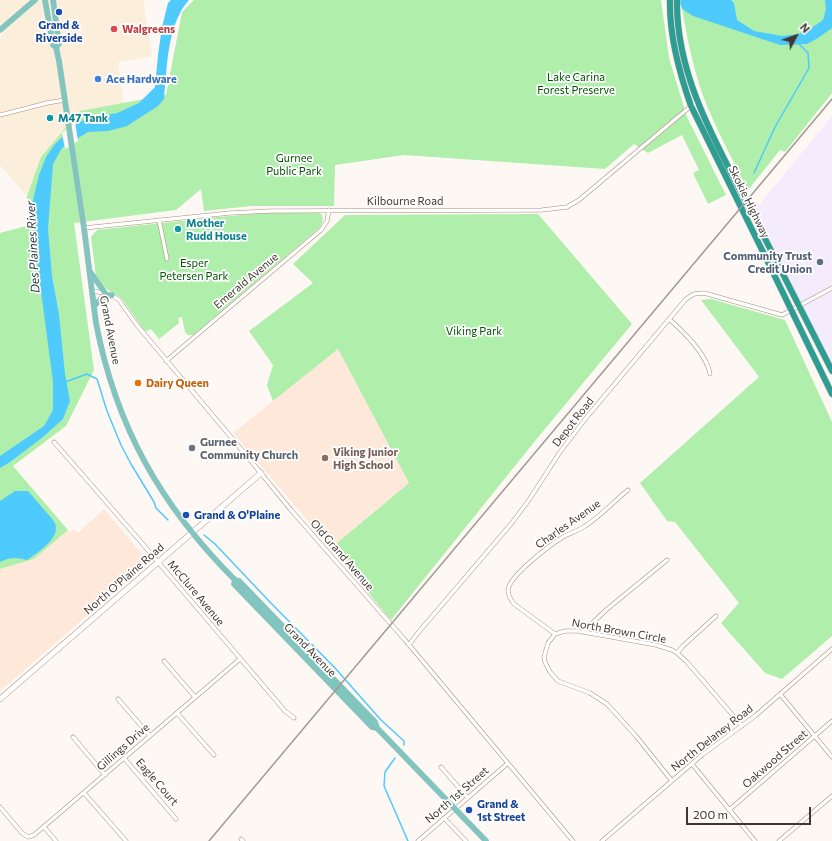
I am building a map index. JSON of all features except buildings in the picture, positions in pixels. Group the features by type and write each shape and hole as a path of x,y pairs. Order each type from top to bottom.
{"highway":[{"name":"Skokie Highway","path":"670,0 669,12 675,55 691,106 832,394"},
{"name":"Skokie Highway","path":"677,0 679,35 683,57 697,102 832,371"}],"main road":[{"path":"0,30 35,0"},
{"name":"Grand Avenue","path":"45,0 53,45 56,47 65,100 94,307 101,346 118,405 130,433 157,484 191,533 235,580 234,584 372,727 377,728 486,841"},
{"name":"Grand Avenue","path":"53,0 59,44 56,47"},
{"path":"90,271 105,293"},
{"path":"94,307 102,298 112,295"}],"street":[{"path":"0,115 65,100"},
{"name":"Kilbourne Road","path":"84,228 230,213 329,210 542,210 566,207 579,200 697,102"},
{"name":"Emerald Avenue","path":"166,361 320,230 327,221 329,210"},
{"path":"159,220 167,259"},
{"path":"791,310 832,288"},
{"path":"92,291 112,295"},
{"name":"Depot Road","path":"409,645 511,524 577,429 686,299 699,293 713,295 782,315 791,310"},
{"name":"Old Grand Avenue","path":"112,295 119,300 166,361 291,510 409,645 573,841"},
{"path":"669,319 678,327 703,356 710,374"},
{"name":"McClure Avenue","path":"54,442 285,711 294,718"},
{"name":"North O'Plaine Road","path":"0,699 261,473"},
{"name":"Charles Avenue","path":"555,634 514,604 508,593 512,581 524,568 551,545 563,537 584,527 599,516 628,490"},
{"path":"583,632 606,610 667,560"},
{"path":"678,653 683,646 716,616"},
{"name":"North Brown Circle","path":"555,634 565,631 583,632 656,645 672,650 678,653 742,726"},
{"path":"555,634 548,643 544,657 550,672 563,684 590,693 607,704 636,736 672,781"},
{"name":"North Delaney Road","path":"602,841 692,764 742,726 832,649"},
{"name":"Gillings Drive","path":"0,808 22,833 28,837 34,835 240,658"},
{"path":"164,661 195,697"},
{"path":"780,694 832,757"},
{"path":"118,699 150,736"},
{"path":"177,713 214,754"},
{"name":"Oakwood Street","path":"730,810 832,721"},
{"path":"73,737 105,775"},
{"name":"Eagle Court","path":"124,758 176,819"},
{"name":"North 1st Street","path":"418,841 508,763"},
{"path":"692,764 755,841"},
{"path":"441,767 468,798"},
{"path":"84,793 126,841"},
{"path":"779,841 832,796"},
{"path":"444,818 466,841"},
{"path":"44,827 56,841"}],"shaded area":[{"path":"0,0 143,0 152,56 118,62 124,105 41,157 27,196 0,165 0,37 3,34 0,30"},
{"path":"832,116 832,372 755,210"},
{"name":"Viking Junior High School","path":"338,349 409,483 331,548 233,433"},
{"path":"104,509 149,562 0,691 0,569 34,559 68,530 70,532 74,529 78,533"}],"green space":[{"name":"Lake Carina Forest Preserve","path":"194,0 661,0 669,58 687,117 726,195 708,204 693,173 699,170 682,135 648,153 634,144 605,169 404,155 335,165 334,206 252,206 204,211 201,189 176,210 74,223 94,370 66,426 13,466 68,530 34,559 0,569 0,233 30,225 27,196 41,157 80,111 166,95 182,12"},
{"path":"685,0 832,0 832,93 785,152 780,150 748,190 718,130 702,93 693,62 684,20 682,9 684,11"},
{"name":"Esper Petersen Park","path":"266,213 319,213 322,215 323,221 316,231 193,335 188,335 185,332 182,317 178,318 179,323 159,339 151,329 147,331 144,330 122,299 102,286 96,276 91,237 97,230"},
{"name":"Viking Park","path":"538,214 632,324 535,441 391,620 331,548 409,483 338,349 273,401 267,385 273,365 249,331 313,283 293,264 345,215"},
{"path":"711,299 785,320 832,422 832,636 782,679 765,673 721,623 739,603 675,522 667,521 640,483 759,377 701,300"}],"water":[{"path":"171,0 189,0 176,21 172,34 167,60 164,99 158,106 127,126 108,131 88,132 62,148 53,164 48,229 52,276 59,315 65,374 70,401 63,419 43,437 0,468 0,456 44,426 53,410 53,382 34,238 33,200 39,175 46,157 55,144 77,123 92,117 117,113 139,103 155,87 162,27 168,3"},
{"path":"665,0 731,0 734,3 737,20 754,31 782,36 799,34 823,20 826,9 825,0 832,0 832,28 807,44 780,45 693,16 682,9 681,5"},
{"path":"15,491 28,491 53,520 56,526 56,532 49,543 27,560 13,558 0,562 0,501"}],"pier":[{"path":"75,122 78,141 65,149 62,133"}],"waterway":[{"path":"754,173 775,127 809,68 808,53 798,43"},
{"path":"65,382 87,374 97,379 107,411 121,445 156,508 168,520"},
{"path":"204,535 215,544 335,668 381,720 404,741 404,745"},
{"path":"395,758 385,772 384,786 408,841"}],"railway":[{"path":"209,841 832,99"}],"place":[{"name":"Grand & Riverside","path":"59,12"},
{"name":"Walgreens","path":"114,29"},
{"name":"Ace Hardware","path":"98,79"},
{"name":"M47 Tank","path":"50,118"},
{"name":"Mother Rudd House","path":"178,229"},
{"name":"Community Trust Credit Union","path":"820,262"},
{"name":"Dairy Queen","path":"138,383"},
{"name":"Gurnee Community Church","path":"192,448"},
{"name":"Viking Junior High School","path":"325,458"},
{"name":"Grand & O'Plaine","path":"186,515"},
{"name":"Grand & 1st Street","path":"469,810"}],"park label":[{"name":"Gurnee Public Park","path":"294,164"}],"water label":[{"name":"Des Plaines River","path":"33,247"}]}
